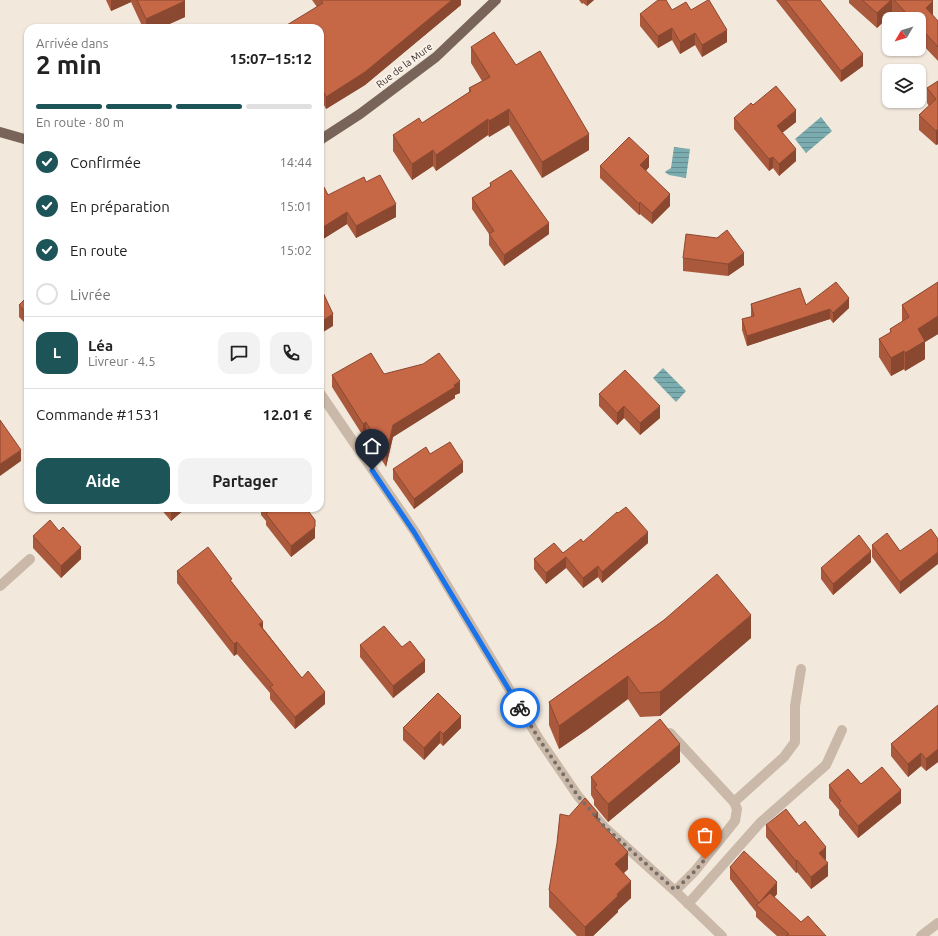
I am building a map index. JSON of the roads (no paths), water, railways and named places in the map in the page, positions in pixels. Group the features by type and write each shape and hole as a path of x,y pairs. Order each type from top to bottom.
{"main road":[{"name":"Rue de la Mure","path":"324,137 360,114 436,57 496,0"},
{"path":"5,133 24,139"}],"street":[{"path":"0,140 5,133"},
{"path":"324,399 414,532 539,739 578,796 604,826 675,890 722,936"},
{"path":"0,586 30,558"},
{"path":"734,802 784,757 794,742 795,706 801,669"},
{"path":"668,730 734,802 738,809 735,821 695,871 675,890"},
{"path":"688,904 760,823 826,765 842,730"},
{"path":"922,936 938,923"}],"water":[{"path":"821,117 832,131 806,153 795,139"},
{"path":"674,147 690,149 686,178 669,175 665,172 671,168"},
{"path":"663,368 686,391 676,402 653,378"}]}
